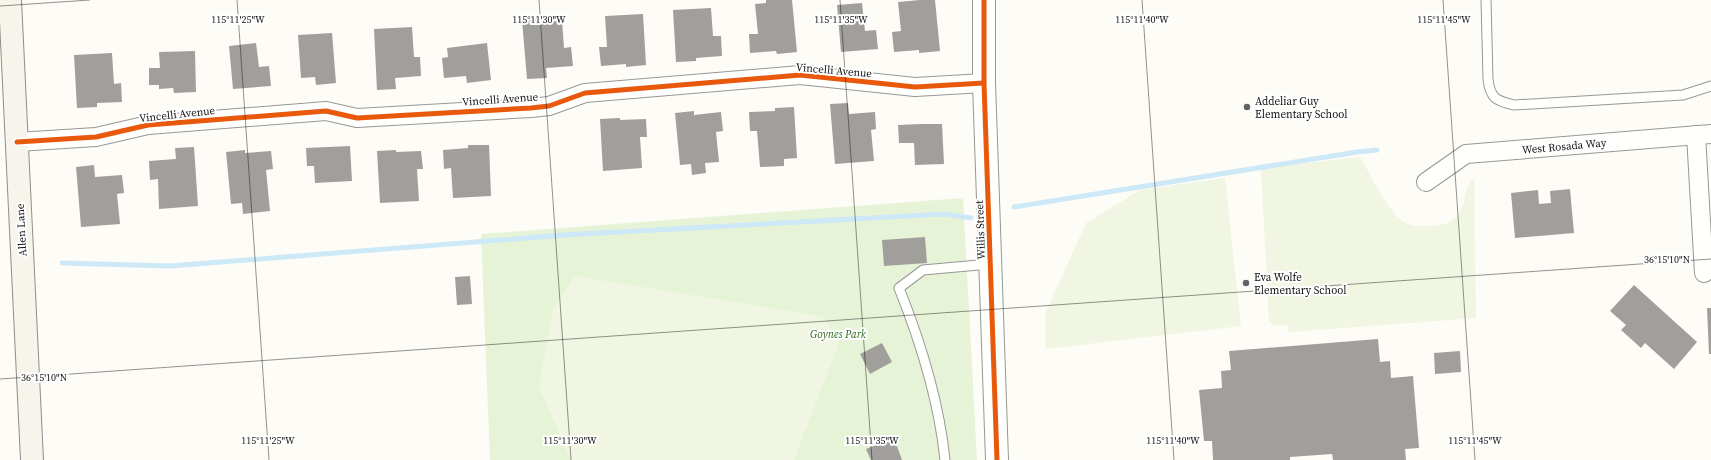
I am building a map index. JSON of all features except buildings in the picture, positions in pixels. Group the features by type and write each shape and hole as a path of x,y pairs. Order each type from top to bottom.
{"main road":[{"name":"Allen Lane","path":"7,13 17,142 32,460"}],"street":[{"name":"Willis Street","path":"984,0 984,83 997,460"},
{"name":"Vincelli Avenue","path":"17,142 96,137 148,126 326,111 357,118 531,108 550,106 585,93 800,75 915,87 984,83"},
{"name":"West Rosada Way","path":"1426,182 1466,154 1704,135"},
{"path":"1704,135 1704,273"}],"lane":[{"path":"1486,0 1489,89 1493,97 1501,102 1514,105 1684,95 1711,86"},
{"path":"945,460 931,387 914,328 898,288 923,270 991,264"}],"green space":[{"path":"1360,157 1387,204 1394,213 1401,220 1414,226 1446,224 1455,218 1463,206 1466,191 1470,182 1474,178 1476,318 1289,332 1288,326 1274,325 1269,321 1261,168"},
{"path":"1225,178 1241,326 1046,349 1045,314 1086,223 1140,190"},
{"name":"Goynes Park","path":"963,198 977,460 490,460 481,234"},
{"path":"575,276 824,317 839,343 794,460 571,460 539,387 553,309"}],"waterway":[{"path":"1014,207 1377,150"},
{"path":"62,263 170,266 564,235 944,214 971,218"}],"cycle path":[{"path":"984,0 984,83 997,460"},
{"path":"17,142 96,137 148,125 326,111 357,118 531,108 549,106 585,93 800,75 915,87 984,83"}],"place":[{"name":"Addeliar Guy Elementary School","path":"1247,107"},
{"name":"Eva Wolfe Elementary School","path":"1246,283"}]}
